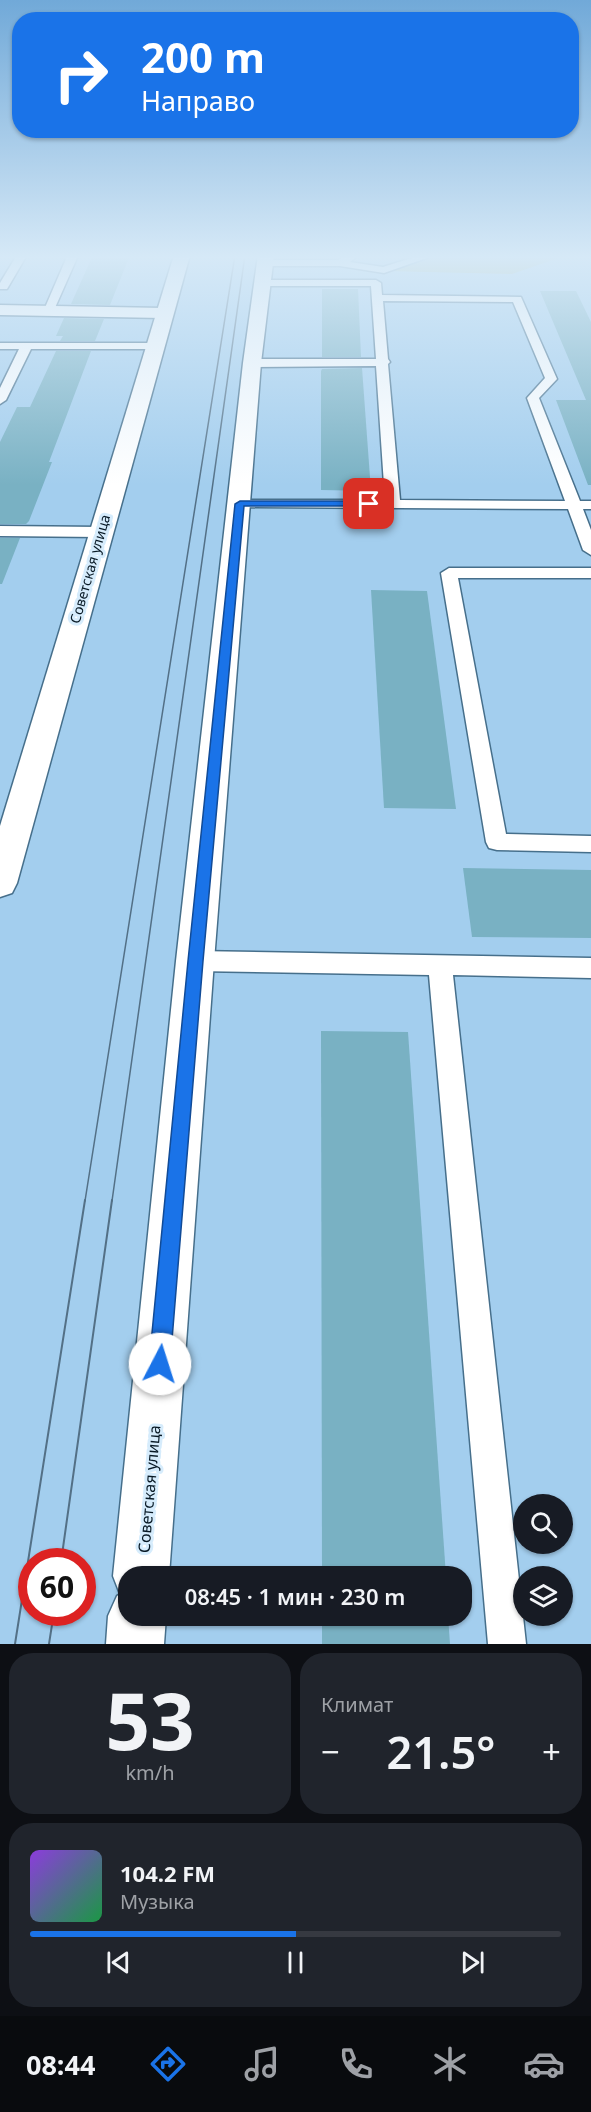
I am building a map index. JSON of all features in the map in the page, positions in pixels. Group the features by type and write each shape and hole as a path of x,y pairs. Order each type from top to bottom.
{"main road":[{"name":"Советская улица","path":"0,880 158,332"},
{"name":"Советская улица","path":"142,1566 195,961 256,332"},
{"path":"135,1644 136,1626"}],"lane":[{"path":"380,332 393,504"},
{"path":"531,332 551,379 533,398 591,550"},
{"path":"0,346 154,346"},
{"path":"0,400 27,346"},
{"path":"252,363 384,362"},
{"path":"240,504 591,505"},
{"path":"0,531 100,532"},
{"path":"591,573 449,573 497,842 591,844"},
{"path":"195,961 591,968"},
{"path":"440,965 507,1644"}],"building":[{"path":"58,332 99,332 95,341 60,341 63,336 56,336"},
{"path":"322,332 360,332 361,357 322,357"},
{"path":"557,332 591,332 591,485 588,485 556,400 586,400"},
{"path":"56,351 91,351 29,521 26,524 0,524 0,442 17,407 30,407"},
{"path":"362,368 371,491 321,490 321,371 322,369"},
{"path":"0,538 20,538 2,584 0,584"},
{"path":"371,590 427,591 456,809 384,808"},
{"path":"463,868 591,870 591,938 472,937"},
{"path":"321,1031 408,1032 445,1566 322,1566"},
{"path":"322,1626 449,1626 450,1644 322,1644"}],"tram line":[{"path":"85,1201 223,332"},
{"path":"112,1201 234,332"},
{"path":"15,1644 85,1200"},
{"path":"63,1548 112,1200"},
{"path":"49,1644 52,1626"}],"route":[{"path":"160,1364 195,961 240,504 369,504"}]}
